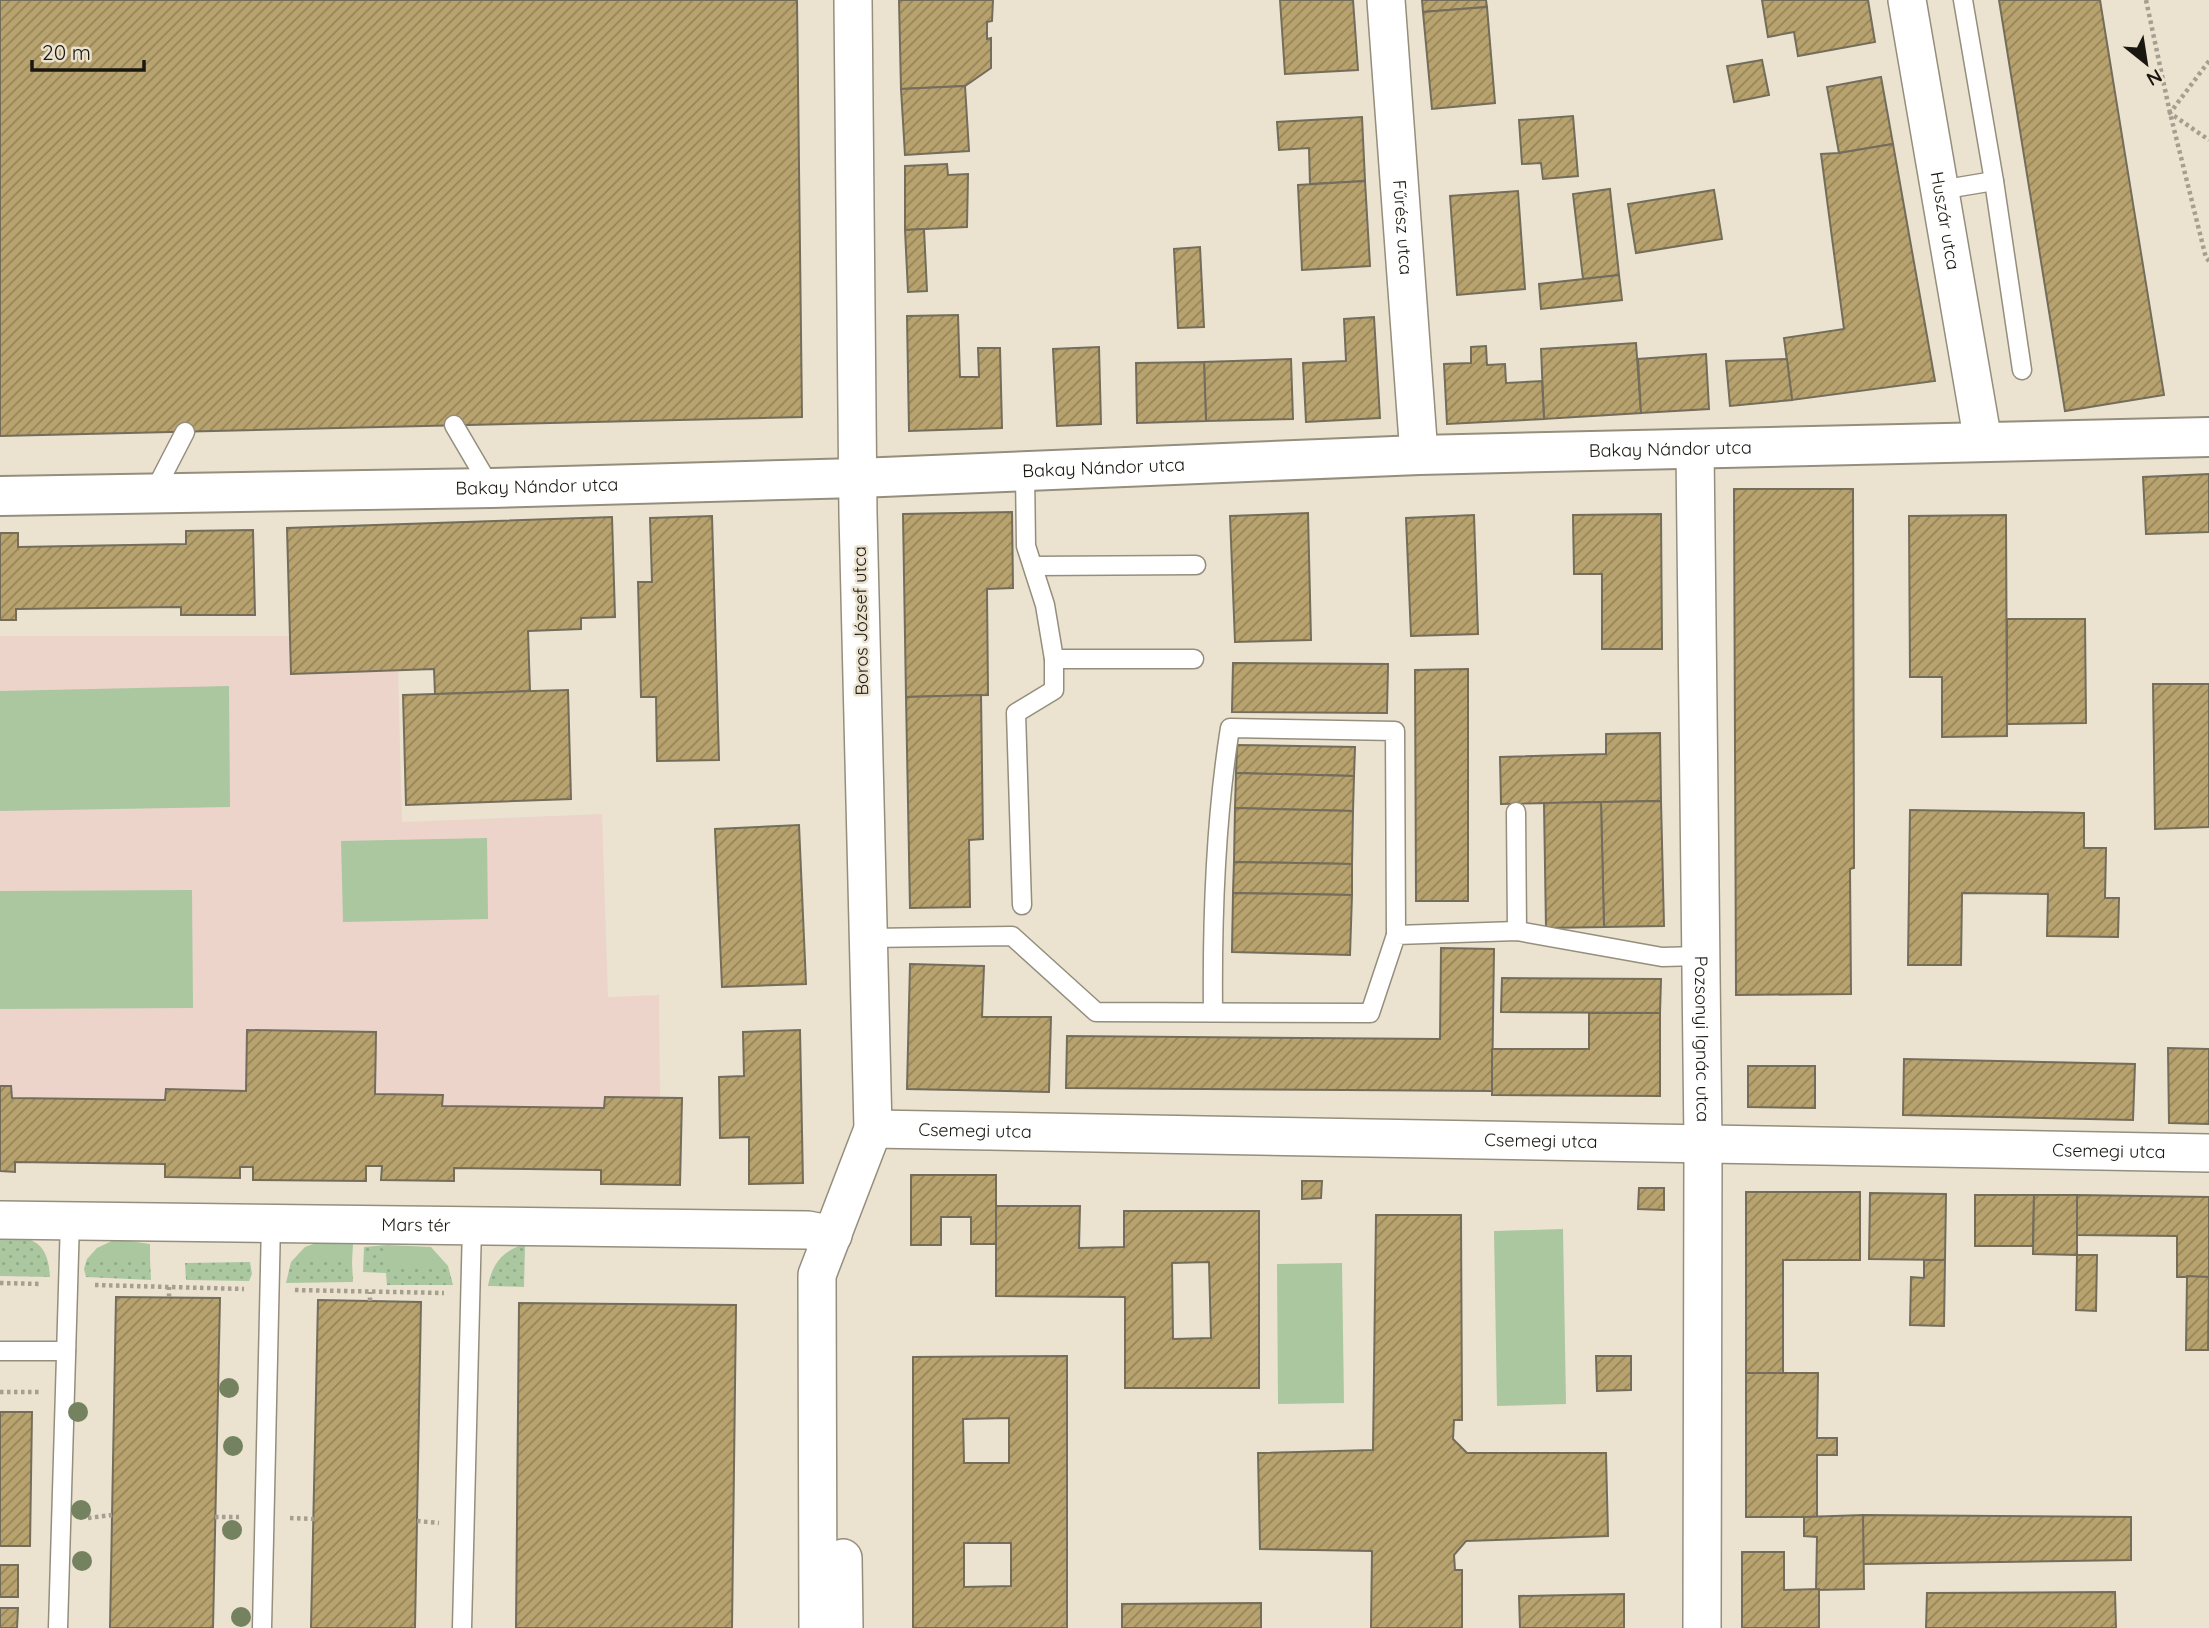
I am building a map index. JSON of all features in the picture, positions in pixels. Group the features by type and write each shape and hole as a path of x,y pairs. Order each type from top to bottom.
{"street":[{"name":"Boros József utca","path":"833,1235 873,1129 858,478 853,0"},
{"name":"Fűrész utca","path":"1385,0 1419,455"},
{"name":"Huszár utca","path":"1907,0 1983,442"},
{"name":"Bakay Nándor utca","path":"0,496 491,488 858,478 1419,455 2209,437"},
{"name":"Pozsonyi Ignác utca","path":"1695,449 1703,1144 1702,1628"},
{"name":"Csemegi utca","path":"873,1129 2209,1153"},
{"name":"Mars tér","path":"0,1220 808,1230 833,1235"},
{"path":"818,1628 817,1275 833,1235"},
{"path":"833,1235 840,1277 844,1628"}],"lane":[{"path":"1963,0 1994,181 2022,370"},
{"path":"1940,190 1994,181"},
{"path":"454,425 491,488"},
{"path":"153,494 185,432"},
{"path":"1022,905 1016,713 1054,690 1054,659 1045,605 1026,546 1025,472"},
{"path":"1032,566 1196,565"},
{"path":"1054,659 1194,659"},
{"path":"869,938 1012,936 1096,1012 1370,1013 1396,935 1395,731 1230,728 1224,766 1212,922 1213,1012"},
{"path":"1516,812 1517,932"},
{"path":"1396,935 1517,932 1662,957 1700,956"},
{"path":"58,1628 70,1220"},
{"path":"262,1628 271,1223"},
{"path":"462,1628 471,1226"},
{"path":"0,1351 66,1351"}],"path":[{"path":"2146,0 2170,113 2206,258 2209,261"},
{"path":"2170,113 2209,61"},
{"path":"2170,113 2209,140"},
{"path":"0,1283 470,1294"},
{"path":"169,1287 169,1297"},
{"path":"370,1292 370,1301"},
{"path":"0,1392 64,1391"}],"shaded area":[{"path":"0,636 290,636 292,674 398,671 402,822 602,814 608,997 659,995 660,1097 682,1098 680,1185 601,1184 601,1170 454,1168 381,1180 382,1167 366,1166 366,1181 253,1180 253,1168 241,1167 240,1178 165,1177 165,1164 16,1162 15,1172 0,1171"}],"green space":[{"path":"229,686 230,807 0,811 0,691"},
{"path":"487,838 488,919 343,922 341,841"},
{"path":"192,890 193,1008 0,1009 0,891"},
{"path":"1563,1229 1566,1404 1497,1406 1494,1231"},
{"path":"0,1236 21,1237 36,1243 46,1255 50,1277 0,1276"},
{"path":"116,1239 150,1244 150,1259 87,1259 97,1248"},
{"path":"316,1243 353,1244 352,1262 291,1262 305,1247"},
{"path":"387,1245 387,1266 448,1266 453,1285 387,1285 386,1273 363,1272 364,1247"},
{"path":"387,1245 431,1247 448,1266 387,1266"},
{"path":"525,1246 524,1287 488,1286 499,1260 508,1251"},
{"path":"87,1259 150,1259 151,1280 86,1277 84,1269"},
{"path":"250,1262 252,1274 249,1281 186,1280 185,1263"},
{"path":"291,1262 352,1262 353,1282 286,1283"},
{"path":"1342,1263 1344,1403 1278,1404 1277,1264"}],"building":[{"path":"0,0 797,0 802,417 0,436"},
{"path":"899,0 993,0 992,21 987,22 987,39 991,38 991,68 965,86 901,89"},
{"path":"1280,0 1353,0 1358,70 1285,74"},
{"path":"1422,0 1486,0 1487,7 1423,12"},
{"path":"1762,0 1868,0 1875,42 1798,56 1794,32 1768,37"},
{"path":"1999,0 2100,0 2164,395 2065,411"},
{"path":"1487,7 1495,103 1432,109 1423,12"},
{"path":"1762,60 1769,95 1734,102 1727,66"},
{"path":"1881,77 1893,144 1839,153 1827,87"},
{"path":"965,86 969,151 905,155 901,89"},
{"path":"1573,116 1578,176 1543,179 1541,163 1522,164 1519,120"},
{"path":"1362,117 1365,181 1310,184 1309,148 1279,150 1277,122"},
{"path":"1893,144 1935,381 1792,400 1784,338 1844,329 1821,154"},
{"path":"947,164 948,175 968,174 967,227 905,230 905,166"},
{"path":"1365,181 1370,266 1302,270 1298,185"},
{"path":"1610,189 1619,275 1583,279 1573,194"},
{"path":"1714,190 1722,239 1636,253 1628,204"},
{"path":"1518,191 1525,289 1457,295 1450,196"},
{"path":"924,229 927,291 908,292 905,230"},
{"path":"1200,247 1204,327 1178,328 1174,249"},
{"path":"1619,275 1622,300 1541,309 1539,284"},
{"path":"958,315 960,377 979,377 978,348 1000,348 1002,428 909,431 907,316"},
{"path":"1374,317 1380,418 1306,422 1303,363 1346,361 1344,319"},
{"path":"1636,343 1641,413 1544,419 1541,349"},
{"path":"1486,346 1487,365 1505,364 1506,383 1542,381 1544,419 1447,424 1444,364 1471,363 1471,347"},
{"path":"1099,347 1101,424 1057,426 1053,349"},
{"path":"1706,354 1709,409 1641,413 1638,359"},
{"path":"1291,359 1293,419 1206,421 1204,362"},
{"path":"1787,359 1792,400 1730,406 1726,361"},
{"path":"1204,362 1206,421 1137,423 1136,363"},
{"path":"2209,474 2209,532 2146,534 2143,477"},
{"path":"1734,489 1853,489 1854,868 1850,869 1851,994 1736,995"},
{"path":"1012,512 1013,588 987,589 988,695 906,697 903,514"},
{"path":"1308,513 1311,640 1235,642 1230,516"},
{"path":"1661,514 1662,649 1602,649 1602,574 1574,574 1573,515"},
{"path":"1474,515 1478,634 1411,636 1406,518"},
{"path":"2006,515 2007,736 1942,737 1942,677 1910,677 1909,516"},
{"path":"712,516 719,760 657,761 656,697 641,697 638,582 652,582 650,518"},
{"path":"612,517 615,617 581,618 581,629 528,631 530,691 435,694 434,669 291,674 287,528"},
{"path":"253,530 255,615 181,615 181,607 16,609 16,620 0,620 0,533 18,533 18,547 186,544 186,531"},
{"path":"2007,619 2085,619 2086,723 2007,724"},
{"path":"1233,663 1388,664 1387,713 1232,712"},
{"path":"1468,669 1468,901 1416,901 1415,670"},
{"path":"2153,684 2209,684 2209,827 2155,829"},
{"path":"568,690 571,799 406,805 403,695"},
{"path":"981,695 983,839 969,840 970,907 910,908 906,697"},
{"path":"1660,733 1661,801 1501,804 1500,757 1606,754 1606,734"},
{"path":"1237,745 1355,747 1354,776 1236,773"},
{"path":"1236,773 1354,776 1353,811 1235,808"},
{"path":"1661,801 1664,926 1604,927 1601,802"},
{"path":"1601,802 1604,927 1546,928 1544,803"},
{"path":"1235,808 1353,811 1352,864 1234,862"},
{"path":"1910,810 2084,813 2084,848 2106,848 2105,898 2119,898 2118,937 2047,936 2048,894 1962,893 1961,965 1908,965"},
{"path":"799,825 806,984 722,987 715,829"},
{"path":"1234,862 1352,864 1352,895 1233,893"},
{"path":"1233,893 1352,895 1350,955 1232,952"},
{"path":"1441,948 1494,949 1492,1091 1066,1088 1067,1036 1440,1039"},
{"path":"910,964 984,966 982,1017 1051,1017 1049,1092 907,1089"},
{"path":"1502,978 1661,979 1660,1013 1501,1012"},
{"path":"1589,1013 1660,1013 1660,1096 1492,1095 1492,1049 1589,1049"},
{"path":"247,1030 376,1032 375,1094 443,1095 442,1106 604,1108 605,1097 682,1098 680,1185 601,1184 601,1170 454,1168 454,1181 381,1180 382,1166 366,1166 366,1181 253,1180 253,1167 240,1167 240,1178 165,1177 165,1164 15,1162 15,1172 0,1171 0,1086 11,1086 12,1098 165,1100 166,1089 246,1091"},
{"path":"800,1030 803,1183 749,1184 749,1137 720,1138 719,1077 744,1076 743,1032"},
{"path":"2168,1048 2209,1049 2209,1124 2169,1123"},
{"path":"1904,1059 2135,1064 2133,1120 1903,1115"},
{"path":"1748,1066 1815,1066 1815,1108 1748,1107"},
{"path":"911,1175 996,1175 996,1244 971,1244 971,1217 941,1217 941,1245 911,1245"},
{"path":"1302,1181 1322,1181 1321,1198 1302,1199"},
{"path":"1639,1188 1664,1188 1664,1210 1638,1209"},
{"path":"1746,1192 1860,1192 1860,1260 1783,1260 1783,1373 1746,1373"},
{"path":"1870,1193 1946,1194 1945,1260 1869,1259"},
{"path":"1975,1195 2034,1195 2033,1246 1975,1246"},
{"path":"2034,1195 2077,1195 2077,1255 2033,1254"},
{"path":"2077,1195 2209,1197 2209,1277 2177,1277 2177,1236 2077,1235"},
{"path":"996,1206 1080,1206 1079,1248 1124,1247 1124,1211 1259,1211 1259,1388 1125,1388 1125,1297 996,1296","holes":["1209,1262 1211,1338 1173,1339 1172,1263"]},
{"path":"1376,1215 1461,1215 1462,1420 1454,1420 1453,1439 1467,1453 1606,1453 1608,1536 1466,1541 1454,1555 1455,1570 1462,1570 1462,1628 1371,1628 1372,1551 1260,1549 1258,1453 1373,1450"},
{"path":"2077,1255 2097,1255 2096,1311 2076,1310"},
{"path":"1924,1260 1945,1260 1944,1326 1910,1325 1911,1277 1924,1278"},
{"path":"2187,1276 2209,1277 2208,1350 2186,1350"},
{"path":"116,1297 220,1298 213,1628 110,1628"},
{"path":"318,1300 421,1302 415,1628 311,1628"},
{"path":"519,1303 736,1305 732,1628 516,1628"},
{"path":"1067,1356 1067,1628 913,1628 913,1357","holes":["1009,1418 1009,1463 964,1463 963,1419","964,1543 1011,1543 1011,1586 964,1587"]},
{"path":"1596,1356 1631,1356 1631,1390 1597,1391"},
{"path":"1746,1373 1818,1373 1817,1438 1837,1438 1837,1455 1817,1455 1817,1517 1746,1517"},
{"path":"0,1412 32,1412 30,1546 0,1546"},
{"path":"1863,1515 2131,1517 2131,1560 1863,1564"},
{"path":"1863,1515 1864,1589 1816,1590 1817,1537 1804,1536 1804,1517"},
{"path":"1742,1552 1784,1552 1784,1590 1819,1589 1819,1628 1742,1628"},
{"path":"0,1565 18,1565 18,1597 0,1597"},
{"path":"2115,1592 2116,1628 1926,1628 1927,1593"},
{"path":"1624,1594 1624,1628 1520,1628 1519,1596"},
{"path":"1261,1603 1261,1628 1122,1628 1122,1604"},
{"path":"0,1608 18,1608 17,1628 0,1628"}]}
